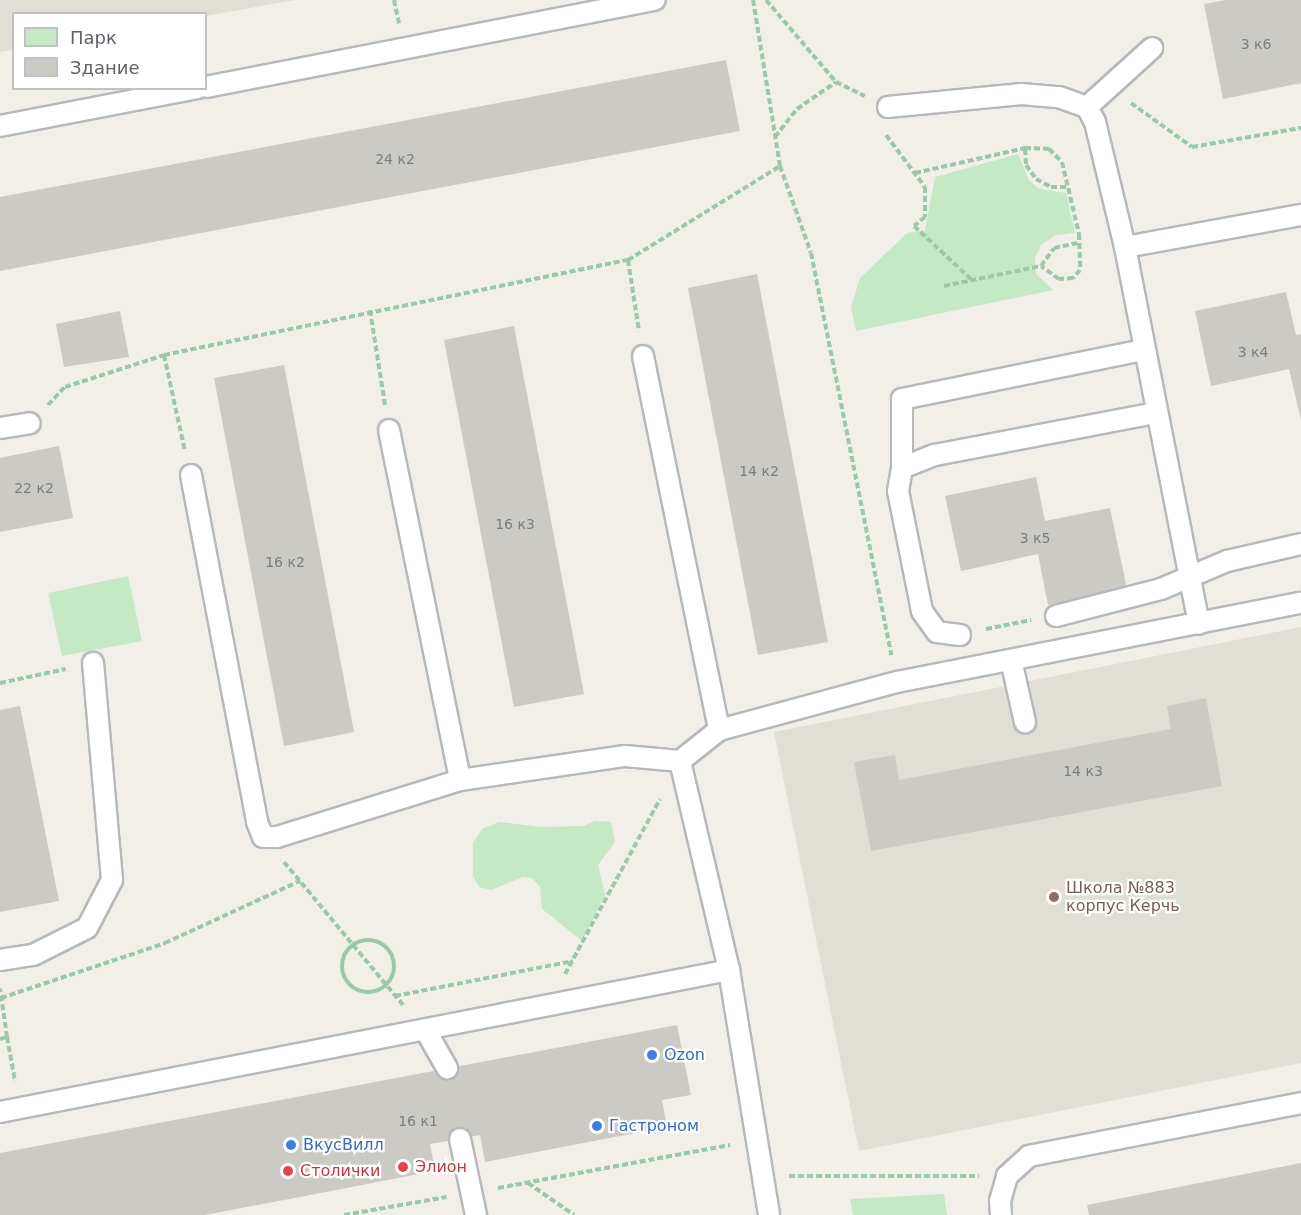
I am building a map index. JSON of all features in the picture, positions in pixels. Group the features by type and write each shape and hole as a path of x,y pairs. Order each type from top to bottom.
{"lane":[{"path":"207,87 655,0"},
{"path":"1087,107 1152,48"},
{"path":"0,126 187,90"},
{"path":"883,105 1021,94 1059,97 1087,107 1095,122 1125,246 1143,350 1199,624"},
{"path":"1125,246 1301,215"},
{"path":"960,635 937,632 922,611 897,491 902,468 902,399 1143,350"},
{"path":"644,356 719,730"},
{"path":"902,468 934,455 1156,413"},
{"path":"0,428 30,423"},
{"path":"389,430 460,780"},
{"path":"191,475 257,822 263,837 277,837 460,780 625,756 680,761 719,730 897,682 1301,603"},
{"path":"1056,616 1161,589 1227,561 1301,544"},
{"path":"1011,660 1025,722"},
{"path":"0,960 33,955 87,928 112,880 93,663"},
{"path":"680,761 729,970 756,1140 765,1176 769,1215"},
{"path":"0,1112 426,1031 729,970"},
{"path":"426,1031 447,1068"},
{"path":"1001,1215 1000,1201 1007,1176 1029,1156 1301,1103"},
{"path":"460,1138 476,1215"}],"path":[{"path":"753,0 774,138 780,166 811,254 897,682"},
{"path":"766,0 836,82 883,105 885,134 926,187 925,217 914,226 972,280"},
{"path":"774,138 797,109 836,82"},
{"path":"1109,87 1192,147 1301,128"},
{"path":"915,172 1024,148 1049,149 1062,162 1079,242 1080,270 1073,278 1059,279 1041,266"},
{"path":"1024,148 1026,165 1036,180 1051,187 1068,187"},
{"path":"30,423 65,387 165,355 369,310 628,260 780,166"},
{"path":"944,286 1041,266 1054,248 1079,242"},
{"path":"628,260 644,356"},
{"path":"369,310 389,430"},
{"path":"165,355 191,475"},
{"path":"960,635 1056,616"},
{"path":"0,683 93,663"},
{"path":"544,1007 574,961 680,761"},
{"path":"263,837 394,996 426,1031"},
{"path":"1,998 165,943 300,881"},
{"path":"371,940 389,949 394,968 386,986 366,992 347,982 342,963 352,944 371,940"},
{"path":"394,996 574,961"},
{"path":"0,987 21,1108"},
{"path":"0,1039 7,1037"},
{"path":"344,1215 756,1140"},
{"path":"765,1176 1007,1176"},
{"path":"528,1182 574,1215"}],"shaded area":[{"path":"0,0 295,0 207,16 207,12 12,12 12,50 0,52"},
{"name":"Школа №883 корпус Керчь","path":"1301,627 1301,1063 859,1151 774,732"}],"green space":[{"path":"1018,154 1029,180 1039,189 1066,193 1075,233 1056,235 1041,245 1035,258 1036,274 1053,290 856,331 851,307 860,278 907,233 925,230 935,177"},
{"path":"128,576 142,641 62,656 48,593"},
{"path":"595,821 611,822 615,842 598,865 605,895 582,941 542,909 540,887 532,878 523,877 491,890 479,887 473,876 473,843 482,829 499,822 542,827 583,826"},
{"path":"944,1194 947,1215 853,1215 850,1199"}],"building":[{"path":"1226,0 1301,0 1301,83 1223,99 1204,4"},
{"path":"726,60 740,131 0,271 0,197"},
{"path":"757,274 828,642 758,655 688,288"},
{"path":"1286,292 1296,335 1301,334 1301,420 1289,369 1211,386 1195,311"},
{"path":"120,311 129,357 64,367 56,324"},
{"path":"514,326 584,694 514,707 444,340"},
{"path":"284,365 354,732 284,746 214,378"},
{"path":"59,446 73,518 0,532 0,458"},
{"path":"1036,477 1045,521 1110,508 1127,589 1048,605 1038,554 961,571 945,496"},
{"path":"1206,698 1222,786 871,851 854,762 895,755 899,780 1171,729 1167,706"},
{"path":"20,706 59,901 0,912 0,710"},
{"path":"677,1025 691,1095 662,1100 667,1127 485,1162 480,1135 430,1144 435,1171 205,1215 0,1215 0,1153"},
{"path":"1301,1163 1301,1215 1089,1215 1087,1205"}],"place":[{"name":"Школа №883 корпус Керчь","path":"1054,897"},
{"name":"Ozon","path":"652,1055"},
{"name":"Гастроном","path":"597,1126"},
{"name":"ВкусВилл","path":"291,1145"},
{"name":"Элион","path":"403,1167"},
{"name":"Столички","path":"288,1171"}]}
